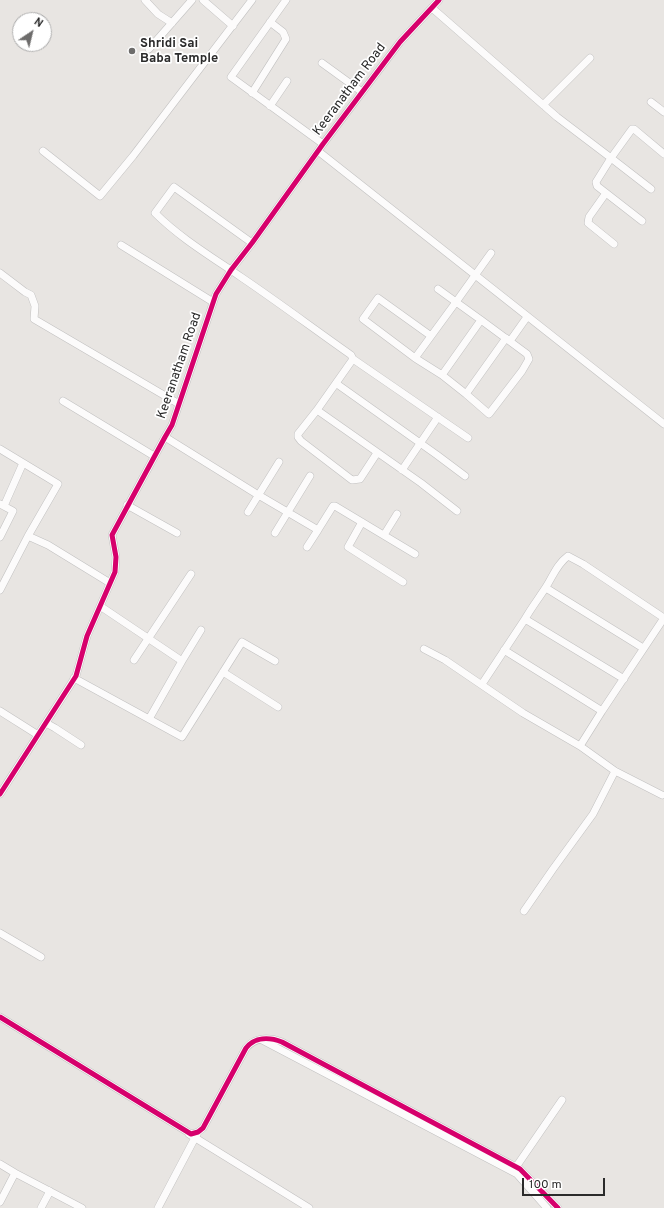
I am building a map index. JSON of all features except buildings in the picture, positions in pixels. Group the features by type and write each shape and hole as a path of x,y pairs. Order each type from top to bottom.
{"street":[{"path":"145,0 158,14 172,23"},
{"path":"149,49 192,0"},
{"path":"203,0 233,26"},
{"path":"42,151 100,196 133,156 252,0"},
{"path":"286,0 231,77 323,144"},
{"name":"Keeranatham Road","path":"0,794 74,678 87,636 115,572 116,557 112,535 172,425 216,294 231,270 362,92 400,42 439,0"},
{"path":"432,8 544,105 651,188"},
{"path":"252,93 286,39 283,32 270,22"},
{"path":"544,105 590,58"},
{"path":"322,63 362,92"},
{"path":"270,106 287,81"},
{"path":"651,102 664,112"},
{"path":"642,221 597,186 596,182 632,129 634,129 664,154"},
{"path":"318,151 664,424"},
{"path":"252,243 174,187 155,213 195,245 344,350 353,359 468,438"},
{"path":"606,193 589,217 588,223 614,244"},
{"path":"121,245 213,302"},
{"path":"415,358 491,254"},
{"path":"0,273 31,295 35,306 34,319 179,404"},
{"path":"431,336 378,298 363,319 415,358 442,375 489,414 498,404 529,359 527,354 438,289"},
{"path":"466,394 527,316"},
{"path":"442,375 481,320"},
{"path":"353,359 337,384 298,434 298,438 352,480 360,479 377,453"},
{"path":"337,384 465,476"},
{"path":"63,401 154,456"},
{"path":"317,410 457,511"},
{"path":"402,470 438,418"},
{"path":"165,436 258,496 318,530"},
{"path":"0,449 58,484 28,536 0,590"},
{"path":"248,512 279,462"},
{"path":"0,537 13,511 2,505 23,463"},
{"path":"275,533 310,476"},
{"path":"127,505 177,533"},
{"path":"307,547 333,506 415,554"},
{"path":"384,535 397,514"},
{"path":"362,522 348,547 403,582"},
{"path":"28,536 48,545 110,583"},
{"path":"482,684 529,611 546,588 562,561 568,556 583,564 664,618 580,746"},
{"path":"134,660 191,574"},
{"path":"546,588 643,648"},
{"path":"100,606 182,661"},
{"path":"525,619 624,679"},
{"path":"149,719 201,630"},
{"path":"74,678 182,737 242,642 275,661"},
{"path":"424,649 445,660 523,713 580,746 615,771 663,795"},
{"path":"504,650 602,711"},
{"path":"223,672 278,707"},
{"path":"0,711 38,735"},
{"path":"46,723 81,745"},
{"path":"524,911 593,814 615,771"},
{"path":"0,933 41,956"},
{"path":"0,1017 191,1134 197,1135 309,1208"},
{"path":"158,1208 246,1048 250,1043 274,1039 516,1167 529,1178 558,1208"},
{"path":"262,1040 517,1174 547,1208"},
{"path":"516,1167 562,1100"},
{"path":"0,1164 82,1208"},
{"path":"0,1202 15,1173"},
{"path":"41,1208 50,1191"}],"cycle path":[{"path":"0,794 76,676 87,636 115,572 116,557 112,535 172,425 216,294 231,270 400,42 439,0"},
{"path":"0,1017 191,1134 198,1132 203,1128 246,1048 250,1044 262,1039 272,1039 282,1042 520,1169 558,1208"}],"place":[{"name":"Shridi Sai Baba Temple","path":"132,51"}]}
